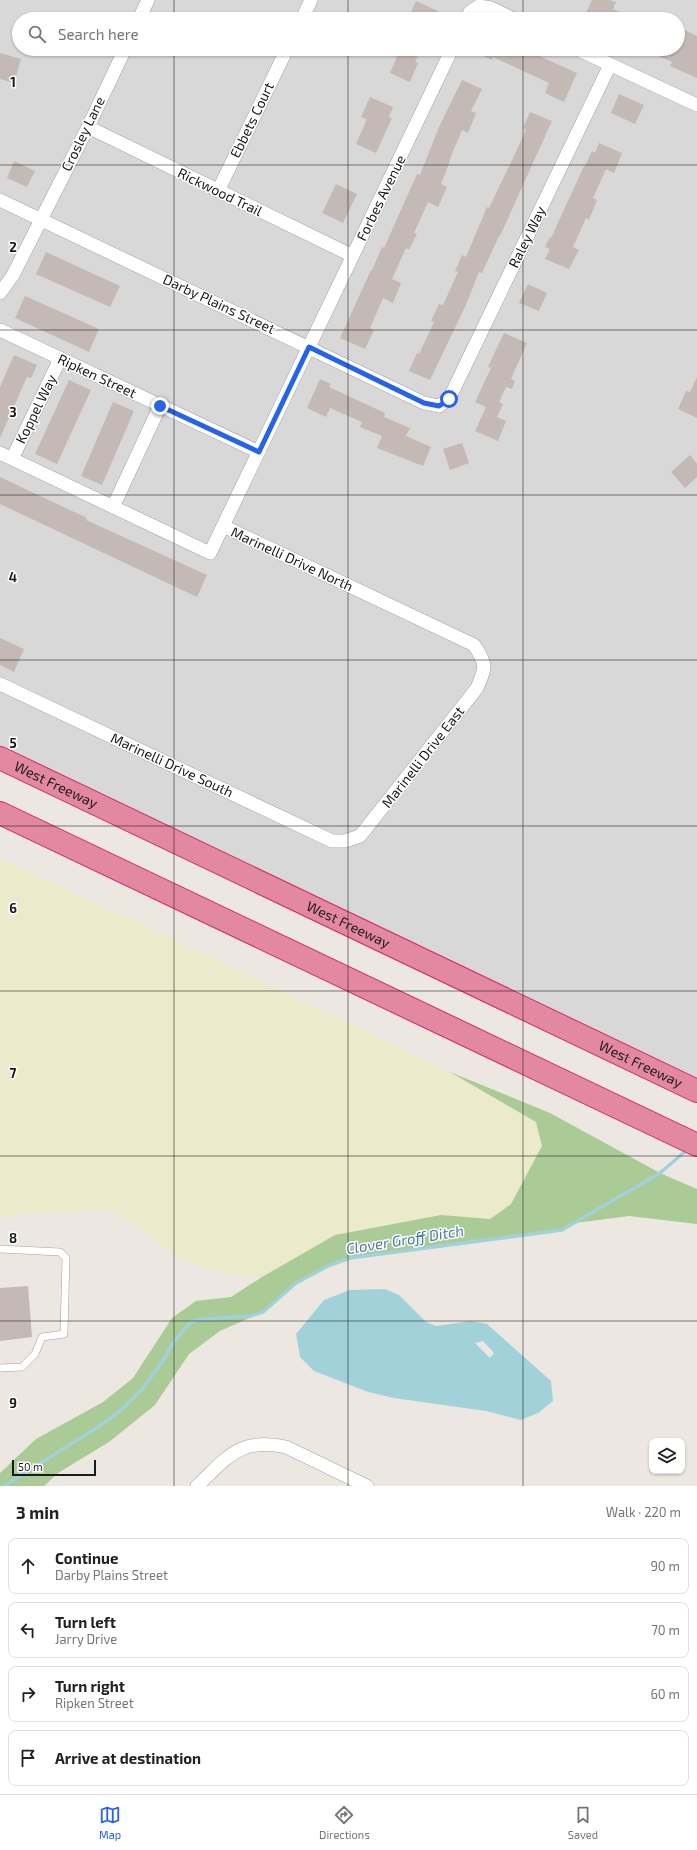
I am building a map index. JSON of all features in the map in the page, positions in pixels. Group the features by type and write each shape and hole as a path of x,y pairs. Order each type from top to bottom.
{"highway":[{"name":"West Freeway","path":"0,758 697,1091"},
{"path":"0,813 697,1145"}],"street":[{"path":"142,12 148,0"},
{"path":"305,12 311,0"},
{"path":"470,12 479,6 491,8 499,12"},
{"name":"Crosley Lane","path":"0,293 13,275 88,127 122,56"},
{"name":"Ebbets Court","path":"218,191 284,56"},
{"name":"Forbes Avenue","path":"223,526 449,56"},
{"path":"591,56 697,105"},
{"name":"Raley Way","path":"439,406 449,399 610,65"},
{"name":"Rickwood Trail","path":"88,127 353,256"},
{"name":"Darby Plains Street","path":"0,200 424,403 439,406"},
{"name":"Ripken Street","path":"0,330 259,452"},
{"name":"Koppel Way","path":"12,459 60,359"},
{"path":"113,507 160,406"},
{"name":"Marinelli Drive North","path":"0,453 210,553 223,526 474,645 484,659"},
{"name":"Marinelli Drive East","path":"346,841 360,836 478,688 484,672 484,659"},
{"name":"Marinelli Drive South","path":"0,684 332,841 346,841"},
{"path":"197,1486 229,1456 240,1449 256,1444 271,1444 286,1447 367,1486"}],"lane":[{"path":"0,1249 60,1252 66,1258 64,1334 42,1337 35,1354 22,1367 0,1368"}],"shaded area":[{"path":"0,0 697,0 697,1091 0,753"}],"green space":[{"path":"0,859 133,920 450,1072 536,1122 542,1146 511,1204 490,1219 441,1215 335,1235 262,1277 234,1275 185,1262 125,1218 104,1209 0,1216"},
{"path":"450,1072 550,1113 660,1173 697,1189 697,1224 629,1216 575,1223 562,1230 350,1258 330,1265 296,1283 263,1312 220,1331 189,1354 155,1405 109,1442 58,1473 44,1486 0,1486 0,1473 36,1439 103,1402 133,1378 172,1318 196,1301 231,1297 262,1277 335,1235 441,1215 490,1219 511,1204 542,1146 536,1122"}],"water":[{"path":"385,1289 399,1295 426,1322 436,1326 471,1321 487,1324 551,1381 553,1401 538,1413 521,1420 486,1411 394,1398 368,1392 314,1371 300,1357 296,1334 324,1300 350,1290","holes":["483,1341 494,1353 490,1358 475,1343"]}],"building":[{"path":"592,0 610,0 616,2 613,9 620,12 586,12"},
{"path":"416,1 438,11 438,12 411,12"},
{"path":"685,30 697,36 697,78 670,66 672,62 659,56 685,56"},
{"path":"0,53 21,59 14,83 0,79"},
{"path":"397,56 418,56 415,62 418,63 410,82 390,73"},
{"path":"483,56 539,56 577,73 564,102 545,93 549,83 493,57 492,60"},
{"path":"462,80 482,89 471,111 476,113 468,133 462,130 449,161 441,184 447,187 438,207 428,202 414,233 417,234 409,250 406,248 392,279 401,283 393,303 383,298 370,328 374,330 365,349 340,338 382,247 384,248 417,174 420,175 439,127"},
{"path":"619,94 644,105 635,124 611,113"},
{"path":"370,97 393,107 389,117 392,118 376,153 356,144 367,119 361,117"},
{"path":"530,112 552,121 500,236 482,273 479,272 465,307 430,380 409,371 434,322 431,321 439,304 443,305 458,272 455,271 462,255 466,257 487,207 489,208 526,130 523,128"},
{"path":"599,143 622,153 614,173 606,169 593,198 597,200 589,220 586,218 573,247 579,250 569,269 545,259 550,249 545,247 550,237 551,238 584,166 592,151 595,153"},
{"path":"14,161 35,171 27,187 7,178"},
{"path":"336,184 357,194 343,223 322,213"},
{"path":"46,252 120,286 110,307 36,274"},
{"path":"528,284 547,293 539,311 519,303"},
{"path":"25,296 99,329 89,352 15,318"},
{"path":"504,333 527,343 511,379 515,381 512,389 506,387 499,402 503,404 497,417 506,421 498,441 475,431 486,407 475,402 491,368 488,367"},
{"path":"14,355 37,365 31,378 27,377 0,438 0,387"},
{"path":"697,377 697,418 678,409 686,391 690,392"},
{"path":"320,379 331,384 329,387 385,413 384,417 410,428 406,436 431,447 423,466 377,448 382,436 360,427 362,422 330,408 326,417 307,408"},
{"path":"69,380 91,390 57,464 35,454"},
{"path":"113,402 134,411 102,485 81,476"},
{"path":"462,443 469,463 450,470 443,449"},
{"path":"690,455 697,464 697,477 685,488 671,472"},
{"path":"0,477 87,518 86,520 207,575 197,597 0,504"},
{"path":"0,638 24,649 14,672 0,665"},
{"path":"28,1286 32,1337 0,1341 0,1288"}],"waterway":[{"name":"Clover Groff Ditch","path":"4,1486 98,1427 121,1410 144,1387 162,1362 175,1340 189,1324 196,1320 250,1316 263,1312 296,1283 330,1265 350,1258 562,1230 660,1173 688,1149"}],"route":[{"path":"160,406 259,452 309,347 424,403 439,406 449,399"}]}
